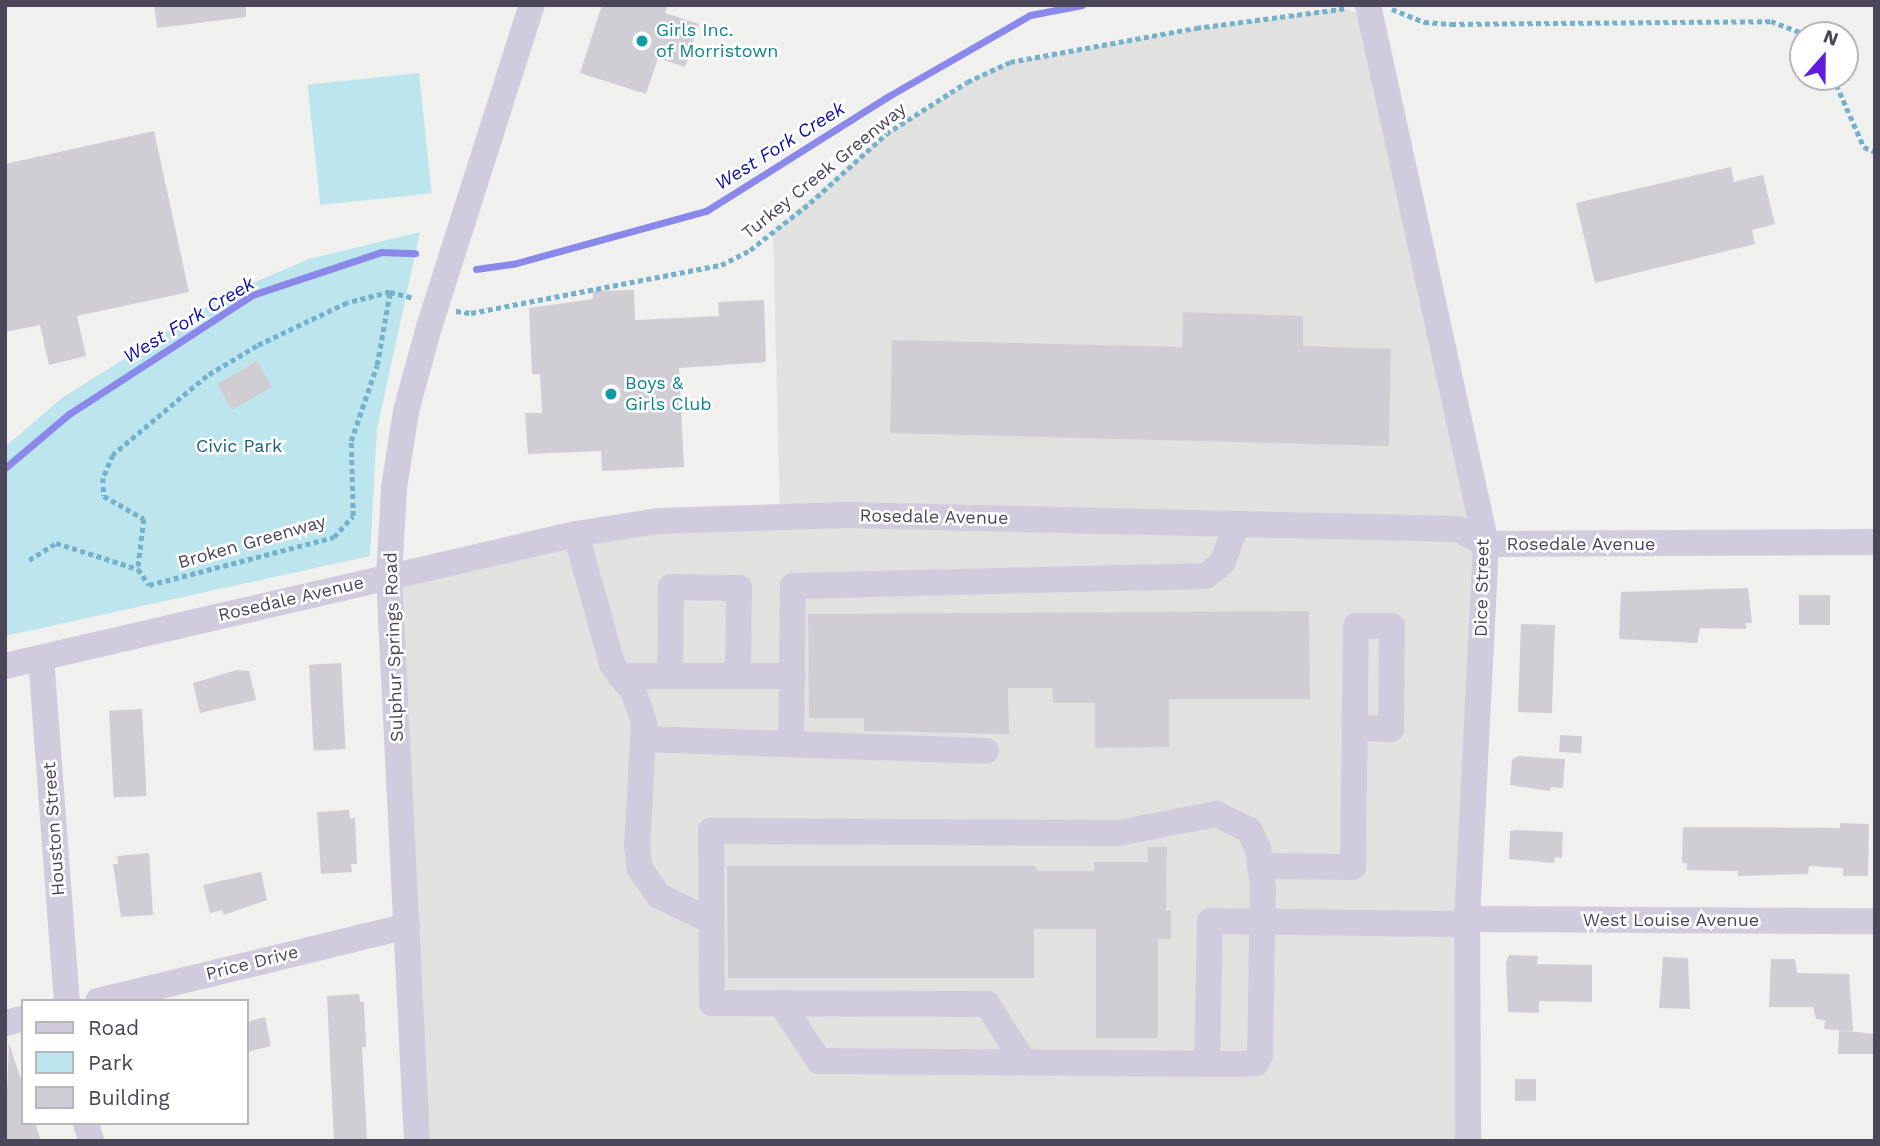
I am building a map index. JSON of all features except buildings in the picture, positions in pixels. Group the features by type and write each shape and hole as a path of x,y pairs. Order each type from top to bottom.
{"street":[{"name":"Sulphur Springs Road","path":"417,1141 389,576 394,488 406,411 532,5"},
{"name":"Dice Street","path":"1368,5 1486,544 1468,922 1468,1141"},
{"name":"Rosedale Avenue","path":"5,666 576,534 658,521 846,516 1458,529 1486,544 1875,542"},
{"path":"791,744 793,586 1206,576 1222,563 1237,524"},
{"path":"576,534 612,664 634,693 644,722 637,846 640,869 659,896 712,921"},
{"path":"670,676 671,587 712,587 739,588 738,676"},
{"name":"Houston Street","path":"41,658 66,999"},
{"path":"620,676 793,676"},
{"path":"1260,866 1353,867 1356,728"},
{"path":"644,739 986,751"},
{"path":"782,1005 819,1061 1207,1064 1256,1063 1260,1055 1262,922 1260,866 1249,830 1216,814 1119,833 711,831 712,1003 987,1004 1024,1062"},
{"name":"West Louise Avenue","path":"1207,1064 1210,921 1875,921"},
{"name":"Price Drive","path":"106,999 407,926"}],"path":[{"name":"Turkey Creek Greenway","path":"454,311 471,313 721,265 750,250 810,203 886,134 967,82 1010,62 1196,28 1368,5"},
{"path":"1381,5 1424,22 1562,25 1771,21 1789,28"},
{"path":"1839,91 1864,147 1875,152"},
{"path":"138,569 144,519 104,496 103,478 113,455 207,376 257,346 347,303 390,292 417,299"},
{"name":"Broken Greenway","path":"29,560 56,543 138,569 149,585 334,537 353,516 351,441 377,365 390,292"}],"shaded area":[{"path":"1344,8 1371,18 1486,544 1473,1141 417,1141 389,576 576,534 780,517 773,231 886,134 988,70 1010,62 1196,28"}],"green space":[{"path":"419,73 432,193 320,205 308,85"},
{"name":"Civic Park","path":"420,232 377,429 370,556 5,636 5,447 62,398 227,294 309,259"}],"waterway":[{"name":"West Fork Creek","path":"476,269 513,264 706,211 887,97 1030,15 1082,5"},
{"name":"West Fork Creek","path":"5,468 69,414 252,295 381,252 415,253"}],"place":[{"name":"Girls Inc. of Morristown","path":"642,41"},
{"name":"Boys & Girls Club","path":"611,394"}]}
